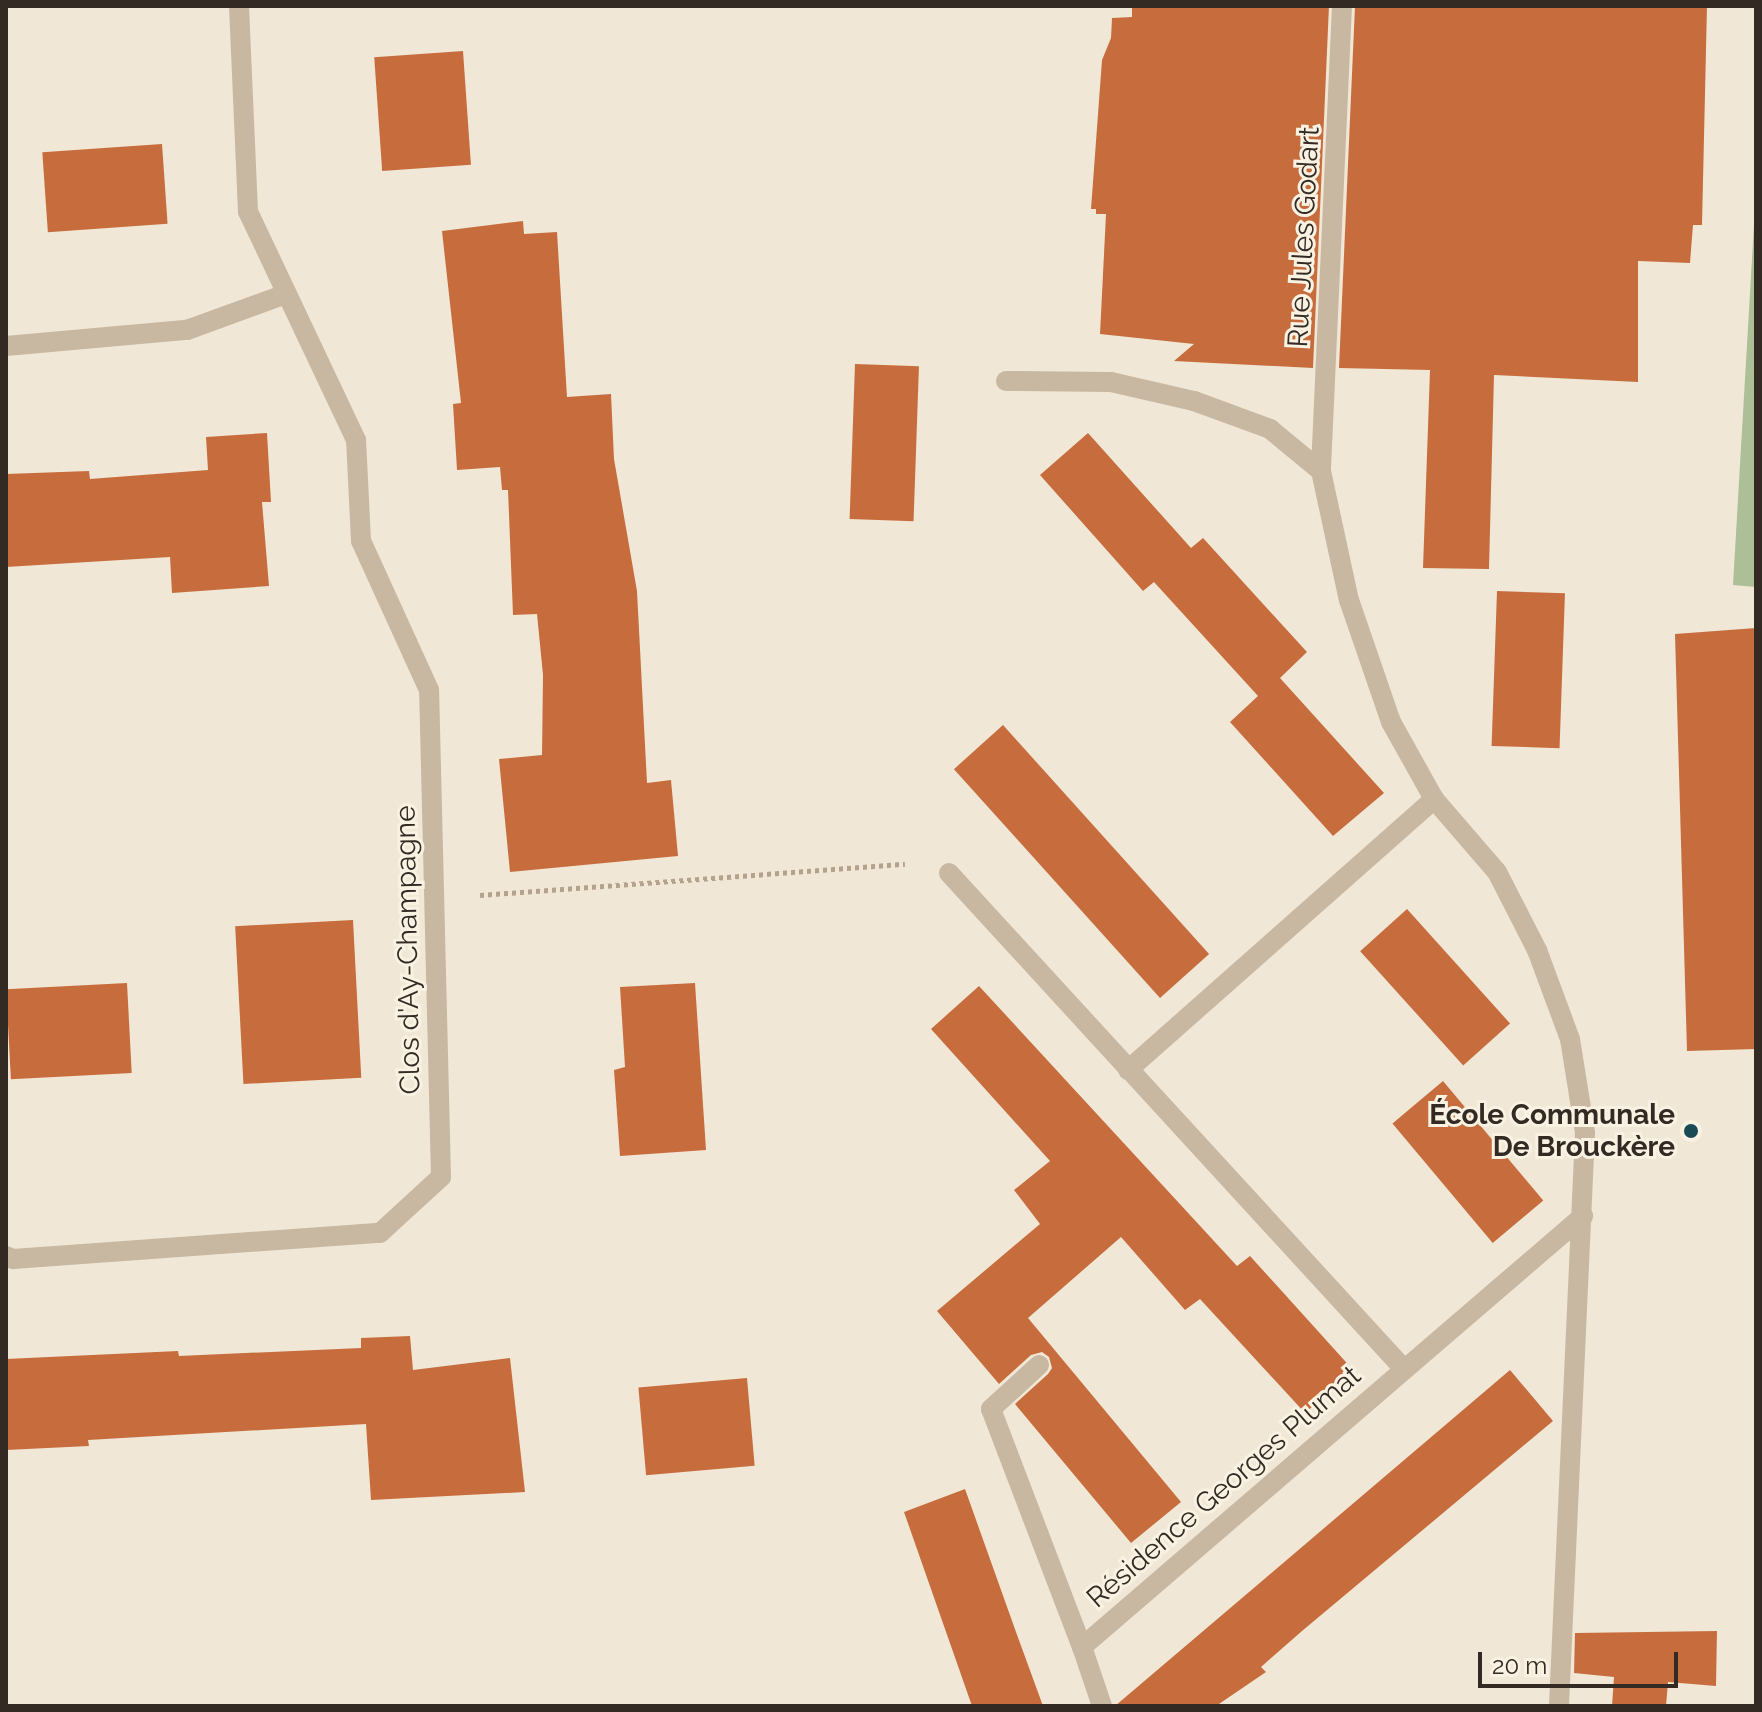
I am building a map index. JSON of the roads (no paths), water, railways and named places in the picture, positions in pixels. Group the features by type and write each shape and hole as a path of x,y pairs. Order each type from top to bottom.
{"street":[{"name":"Clos d'Ay-Champagne","path":"6,1256 13,1259 380,1233 441,1177 429,690 361,541 356,440 248,212 239,6"},
{"name":"Rue Jules Godart","path":"1321,471 1342,6"},
{"path":"6,346 187,330 286,294"},
{"path":"1006,381 1111,382 1194,401 1270,429 1321,471 1349,600 1391,722 1434,799 1497,872 1537,950 1570,1039 1585,1133 1559,1706"},
{"path":"1128,1070 1434,799"},
{"name":"Résidence Georges Plumat","path":"949,873 1403,1368"},
{"name":"Résidence Georges Plumat","path":"1082,1647 1583,1216"},
{"name":"Résidence Georges Plumat","path":"1039,1365 991,1409 1102,1706"}],"place":[{"name":"École Communale De Brouckère","path":"1691,1131"}]}
